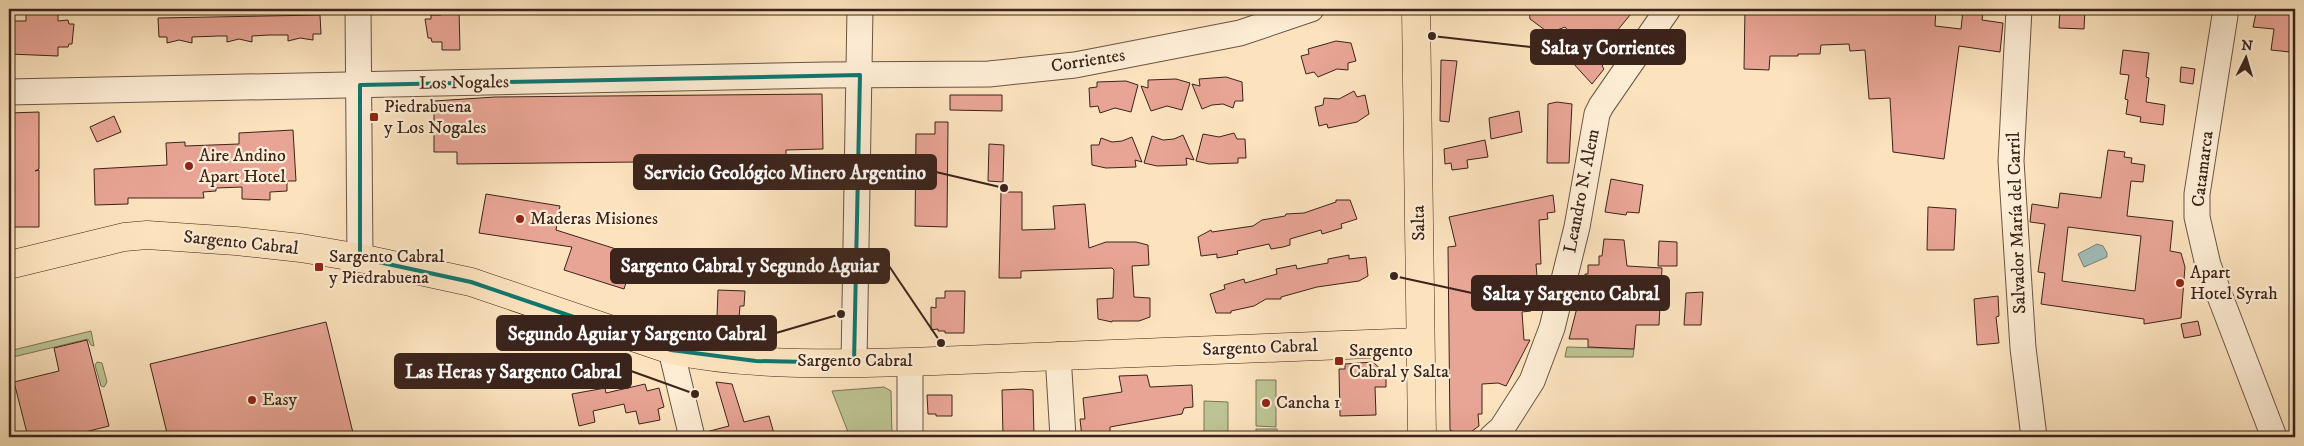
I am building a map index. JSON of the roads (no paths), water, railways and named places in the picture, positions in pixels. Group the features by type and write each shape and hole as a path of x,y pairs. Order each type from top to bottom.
{"main road":[{"name":"Salta","path":"1416,9 1422,437"},
{"name":"Sargento Cabral","path":"9,265 124,237 147,235 236,241 360,258 471,282 671,350 699,356 756,361 910,362 1420,342"}],"street":[{"path":"358,9 360,258"},
{"path":"854,363 860,9"},
{"name":"Corrientes","path":"860,75 989,74 1075,65 1240,33 1311,9"},
{"name":"Leandro N. Alem","path":"1492,437 1502,428 1532,381 1552,328 1577,227 1597,114 1668,9"},
{"name":"Salvador María del Carril","path":"2019,9 2011,161 2023,348 2034,437"},
{"name":"Catamarca","path":"2226,9 2197,194 2197,217 2208,265 2274,437"},
{"name":"Los Nogales","path":"9,92 860,75"},
{"path":"671,350 692,437"},
{"path":"1058,355 1063,437"},
{"path":"910,362 910,437"}],"water":[{"path":"2097,244 2103,246 2107,257 2084,267 2078,254"}],"place":[{"name":"Salta y Corrientes","path":"1432,36"},
{"name":"Piedrabuena y Los Nogales","path":"374,117"},
{"name":"Aire Andino Apart Hotel","path":"189,166"},
{"name":"Servicio Geológico Minero Argentino","path":"1004,188"},
{"name":"Maderas Misiones","path":"520,219"},
{"name":"Sargento Cabral y Piedrabuena","path":"319,267"},
{"name":"Salta y Sargento Cabral","path":"1394,276"},
{"name":"Apart Hotel Syrah","path":"2180,283"},
{"name":"Segundo Aguiar y Sargento Cabral","path":"841,314"},
{"name":"Sargento Cabral y Segundo Aguiar","path":"941,343"},
{"name":"Sargento Cabral y Salta","path":"1339,361"},
{"name":"Las Heras y Sargento Cabral","path":"695,394"},
{"name":"Easy","path":"252,400"},
{"name":"Cancha 1","path":"1266,403"}]}
